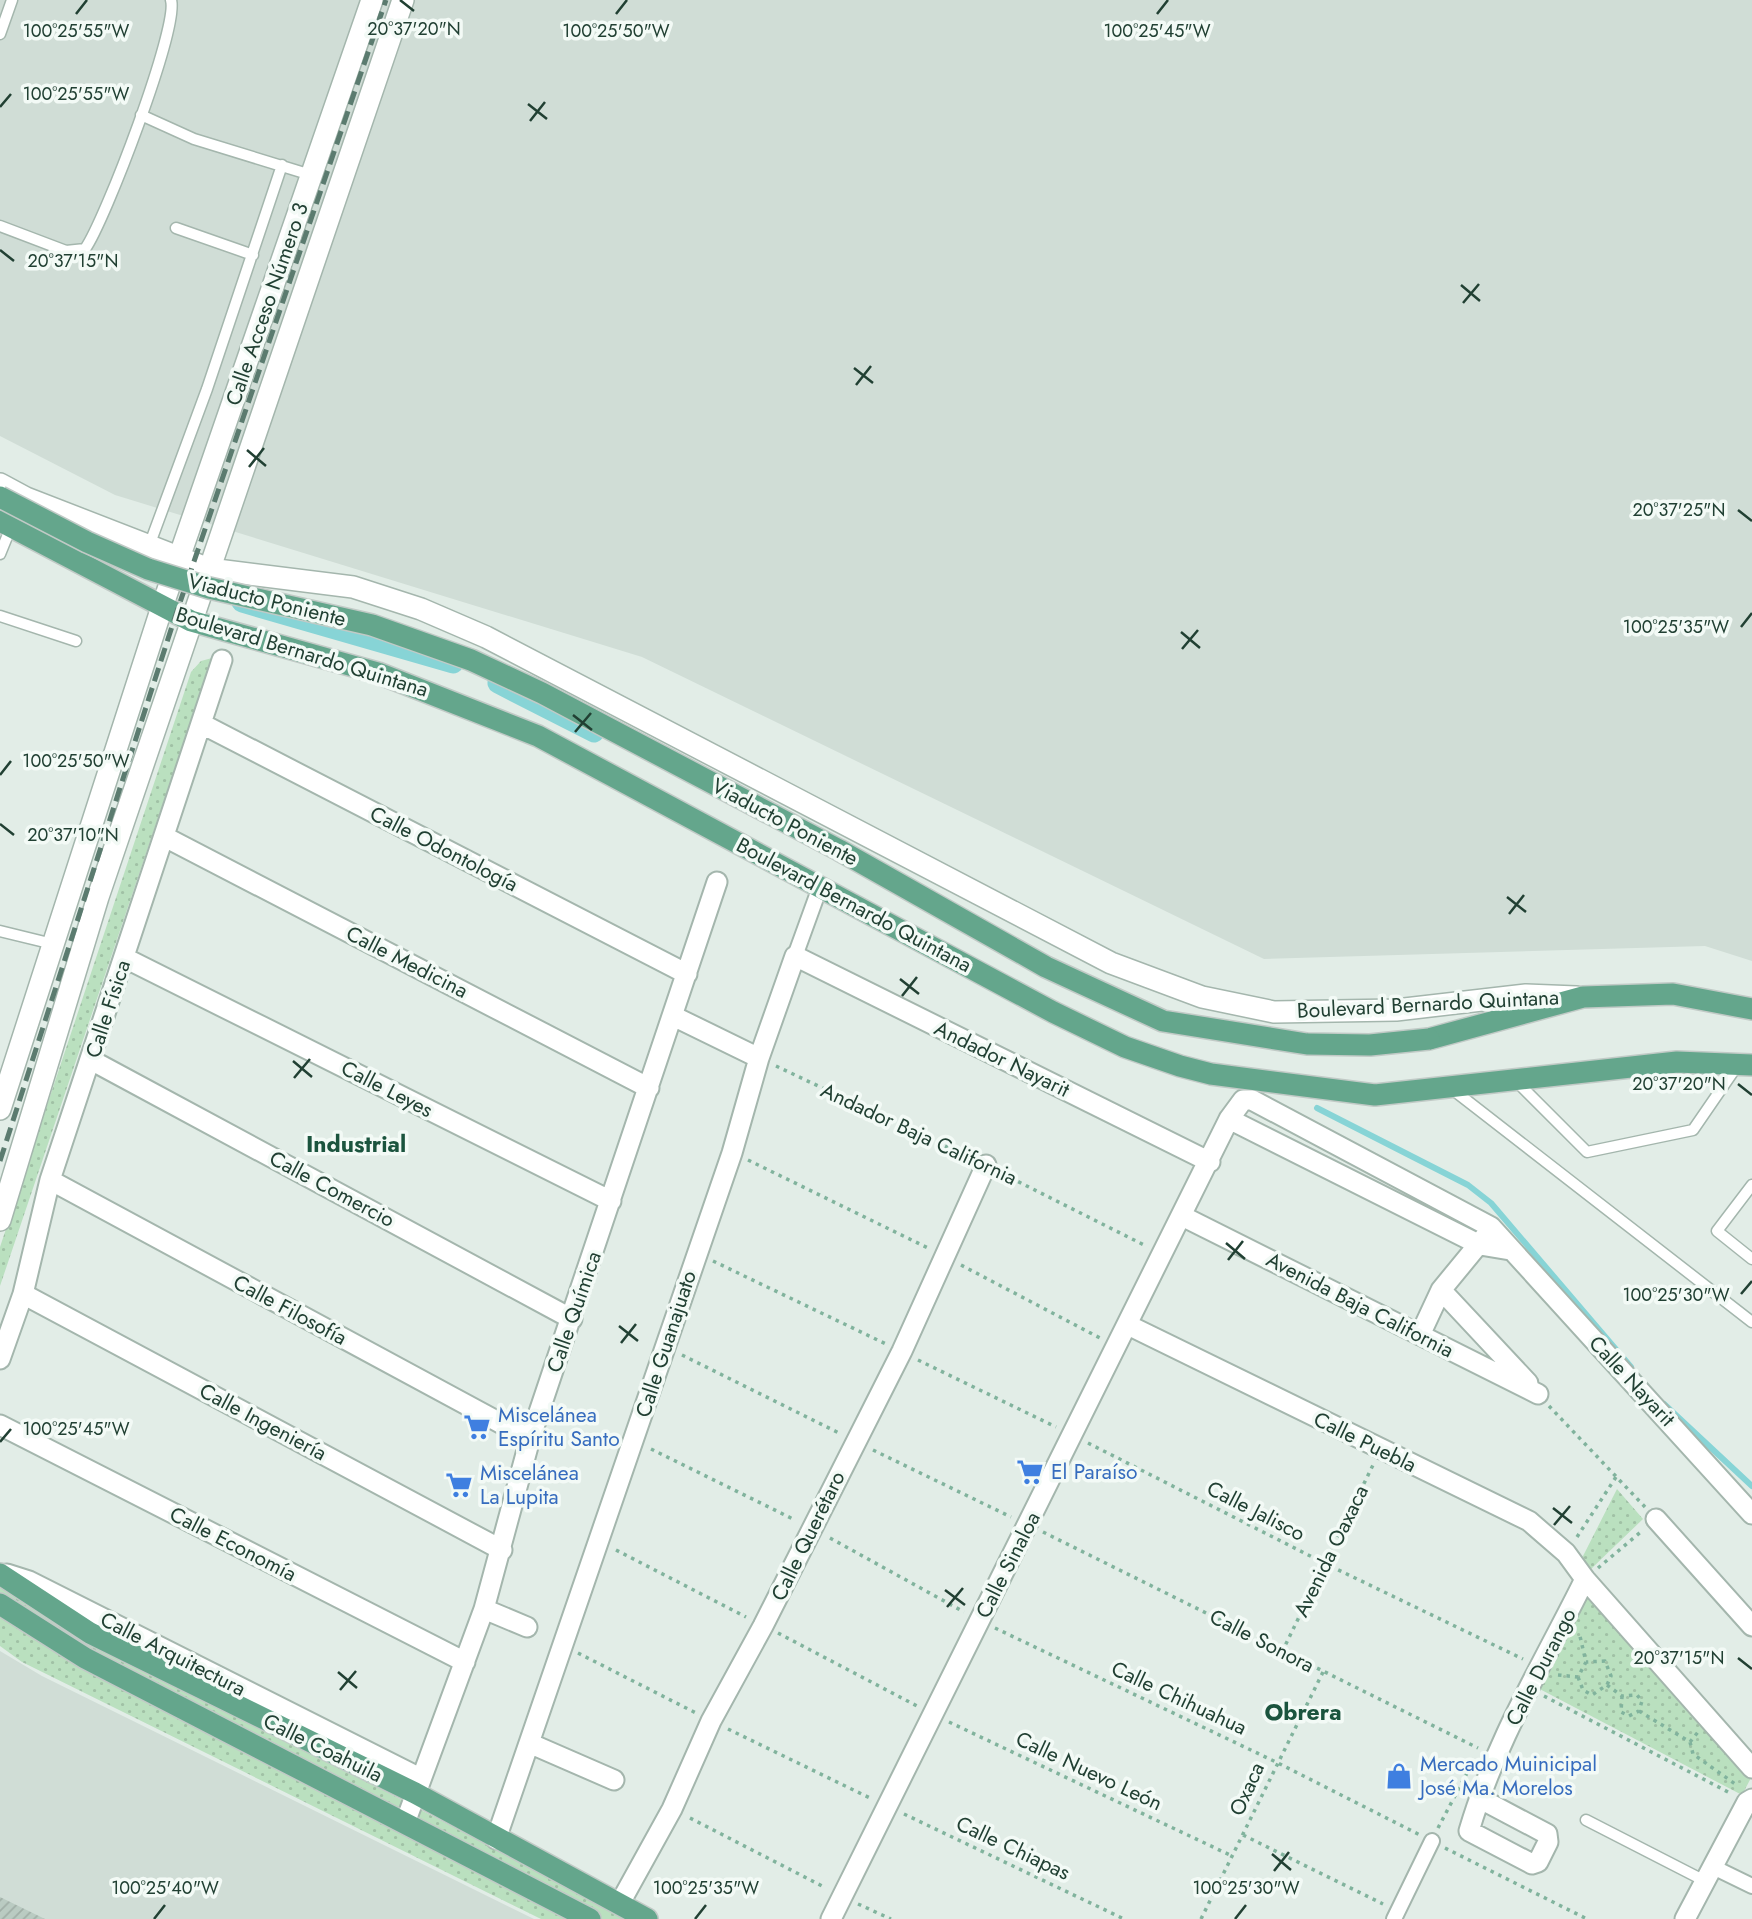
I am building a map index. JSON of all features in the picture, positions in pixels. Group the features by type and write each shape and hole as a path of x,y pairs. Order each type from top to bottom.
{"main road":[{"name":"Viaducto Poniente","path":"0,497 87,542 148,569 209,588 372,625 471,660 542,693 826,844 1046,967 1163,1021 1307,1044 1370,1045 1429,1039 1583,998"},
{"name":"Boulevard Bernardo Quintana","path":"6,524 191,621 378,673 538,736 1053,1012 1125,1047 1180,1066 1211,1074 1376,1095 1451,1089 1677,1062 1745,1064"},
{"name":"Boulevard Bernardo Quintana","path":"1583,998 1673,994 1752,1009"},
{"name":"Calle Coahuila","path":"0,1573 90,1633 417,1785 496,1839 647,1919"},
{"name":"Calle Coahuila","path":"0,1604 85,1658 590,1919"}],"street":[{"name":"Calle Acceso Número 3","path":"0,1110 162,607 372,0"},
{"name":"Calle Acceso Número 3","path":"209,569 402,0"},
{"name":"Boulevard Bernardo Quintana","path":"0,484 26,498 209,569 353,587 421,609 486,636 1111,963 1202,997 1274,1012 1396,1010 1526,995 1583,998"},
{"name":"Calle Física","path":"0,1220 98,897 209,569"},
{"name":"Calle Física","path":"0,1359 23,1294 50,1180 222,660"},
{"name":"Calle Odontología","path":"202,724 687,974"},
{"name":"Calle Medicina","path":"165,836 649,1088"},
{"name":"Calle Química","path":"405,1823 484,1609 530,1439 717,882"},
{"name":"Calle Guanajuato","path":"496,1839 732,1153 759,1058 820,887"},
{"name":"Andador Nayarit","path":"794,956 1210,1162"},
{"name":"Calle Leyes","path":"125,958 611,1201"},
{"path":"673,1016 759,1058"},
{"name":"Calle Comercio","path":"91,1060 572,1319"},
{"name":"Calle Sinaloa","path":"831,1919 1164,1255 1229,1119 1243,1100"},
{"name":"Calle Nayarit","path":"1243,1100 1252,1100 1491,1227 1752,1514"},
{"path":"1229,1119 1480,1245 1510,1250"},
{"name":"Calle Querétaro","path":"620,1903 672,1808 711,1721 763,1626 902,1351 986,1165"},
{"name":"Calle Filosofía","path":"50,1180 530,1439"},
{"name":"Avenida Baja California","path":"1182,1216 1538,1394"},
{"path":"1420,1335 1441,1290 1480,1245 1491,1227"},
{"name":"Avenida Baja California","path":"1441,1290 1538,1394"},
{"name":"Calle Ingeniería","path":"23,1294 502,1550"},
{"name":"Calle Puebla","path":"1128,1325 1529,1521 1566,1553 1752,1768"},
{"name":"Calle Economía","path":"0,1425 465,1662"},
{"path":"1656,1519 1752,1626"},
{"name":"Calle Durango","path":"1479,1798 1544,1832 1549,1839 1539,1860 1532,1864 1469,1832 1479,1798 1496,1756 1586,1579"},
{"path":"484,1609 527,1627"},
{"path":"529,1742 614,1780"},
{"path":"1685,1919 1747,1797"},
{"path":"1396,1915 1432,1841"},
{"path":"1708,1873 1752,1886"}],"lane":[{"path":"0,34 12,0"},
{"path":"0,226 66,251 85,249 97,230 141,114 173,19 171,0"},
{"path":"141,114 194,139 311,175"},
{"path":"149,546 253,255 282,165"},
{"path":"176,228 253,255"},
{"path":"0,554 6,524"},
{"path":"0,616 76,641"},
{"path":"0,930 54,944"},
{"path":"1516,1081 1587,1152 1693,1130 1745,1064"},
{"path":"1451,1089 1752,1322"},
{"path":"1752,1185 1717,1231 1752,1259"},
{"path":"1586,1820 1708,1873"}],"path":[{"name":"Andador Baja California","path":"759,1058 986,1165 1164,1255"},
{"path":"1538,1394 1656,1519 1586,1579"},
{"name":"Calle Jalisco","path":"1073,1435 1324,1563 1540,1668"},
{"name":"Avenida Oaxaca","path":"1282,1652 1380,1450"},
{"path":"1566,1553 1616,1476"},
{"name":"Calle Sonora","path":"1028,1525 1496,1756"},
{"name":"Calle Chihuahua","path":"980,1621 1276,1762 1587,1919"},
{"path":"1578,1677 1583,1690 1592,1695 1607,1685 1611,1676 1605,1661 1586,1662"},
{"name":"Oxaca","path":"1201,1919 1322,1672"},
{"path":"1607,1685 1622,1696 1637,1695 1642,1701 1639,1712"},
{"path":"1530,1688 1747,1797"},
{"path":"1622,1696 1621,1712 1629,1716 1639,1712"},
{"path":"1639,1712 1690,1742 1693,1754 1747,1797"},
{"name":"Calle Nuevo León","path":"933,1715 1232,1856"},
{"path":"1690,1742 1708,1720"},
{"name":"Calle Chiapas","path":"887,1806 1124,1919"},
{"path":"672,1808 891,1919"},
{"path":"1243,1835 1396,1915"}],"shaded area":[{"path":"0,0 1752,0 1752,961 1705,946 1264,959 642,657 115,495 0,436"},
{"path":"0,1651 42,1676 534,1919 0,1919"}],"green space":[{"path":"212,658 0,1286 0,1247 191,672 201,661"},
{"path":"1617,1489 1643,1519 1591,1569 1582,1558"},
{"path":"0,1577 57,1620 630,1919 541,1919 22,1662 0,1646"},
{"path":"1581,1587 1752,1776 1742,1795 1532,1685"}],"building":[{"path":"0,1897 45,1919 0,1919"}],"waterway":[{"path":"242,602 453,663"},
{"path":"498,683 594,732"},
{"path":"1317,1108 1468,1185 1491,1203 1631,1367"},
{"path":"1664,1404 1752,1486"}],"railway":[{"path":"0,1161 176,614 386,0"}],"place":[{"name":"Miscelánea Espíritu Santo","path":"477,1427"},
{"name":"El Paraíso","path":"1030,1472"},
{"name":"Miscelánea La Lupita","path":"459,1485"},
{"name":"Mercado Muinicipal José Ma. Morelos","path":"1399,1776"}],"district":[{"name":"Industrial","path":"356,1144"},
{"name":"Obrera","path":"1303,1712"}]}
